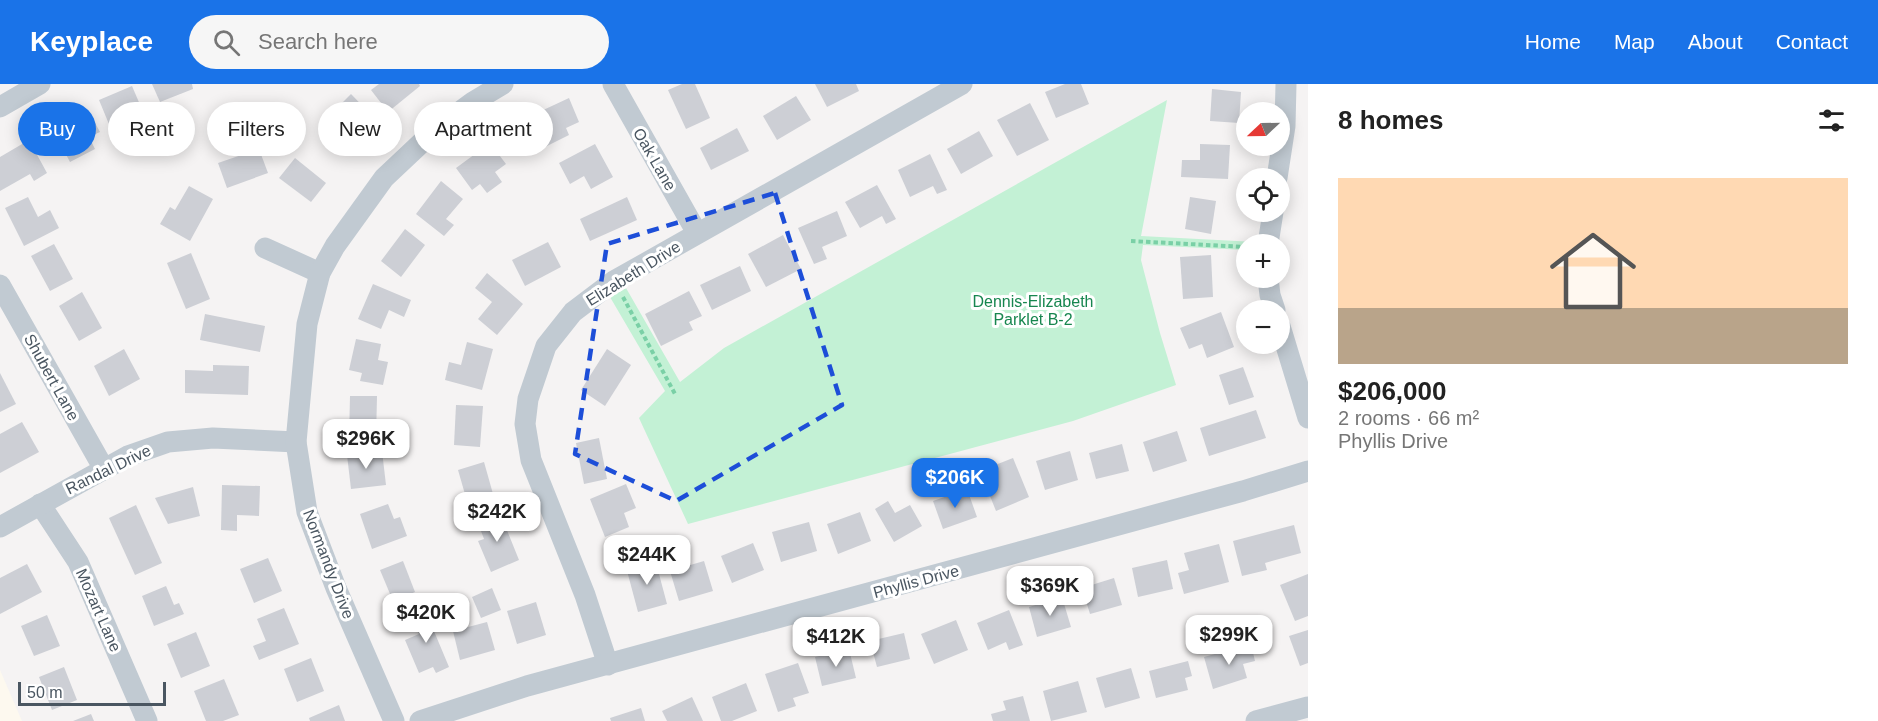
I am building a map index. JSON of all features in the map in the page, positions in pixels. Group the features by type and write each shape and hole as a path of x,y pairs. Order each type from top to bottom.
{"street":[{"path":"0,107 40,84"},
{"name":"Normandy Drive","path":"394,721 336,588 308,512 296,442 307,324 320,273 334,246 384,177 435,130 473,102 503,84"},
{"name":"Oak Lane","path":"613,84 698,233"},
{"name":"Elizabeth Drive","path":"608,664 585,595 531,460 525,424 528,399 546,346 573,312 614,281 962,84"},
{"path":"1279,168 1285,126 1286,84"},
{"path":"265,248 320,273"},
{"name":"Shubert Lane","path":"0,285 104,469"},
{"path":"1290,354 1304,393 1308,418"},
{"name":"Randal Drive","path":"0,527 128,456 168,442 213,438 296,442"},
{"name":"Phyllis Drive","path":"420,721 527,686 1243,491 1308,471"},
{"name":"Mozart Lane","path":"40,504 78,562 147,721"},
{"path":"1256,721 1308,707"}],"path":[{"path":"1131,241 1236,246"},
{"path":"614,281 675,394"}],"highlighted area":[{"path":"775,193 842,405 676,501 575,454 607,244"}],"shaded area":[{"path":"0,670 22,721 0,721"}],"green space":[{"name":"Dennis-Elizabeth Parklet B-2","path":"1167,100 1141,236 1236,241 1236,250 1143,245 1141,260 1176,385 1073,421 688,524 639,418 665,391 610,297 626,288 680,382 724,348"}],"building":[{"path":"152,84 192,84 193,89 160,102"},
{"path":"379,84 419,84 420,86 400,102 380,102 371,90"},
{"path":"682,84 695,84 710,118 686,129 668,90"},
{"path":"815,84 856,84 859,91 827,107"},
{"path":"1065,84 1081,84 1089,104 1056,118 1045,92"},
{"path":"132,86 139,102 108,102 108,122 99,100"},
{"path":"1212,89 1241,92 1240,102 1236,102 1236,123 1210,121"},
{"path":"351,94 359,102 343,102"},
{"path":"796,96 811,120 777,140 763,116"},
{"path":"569,98 579,122 566,128 569,135 553,143 553,105"},
{"path":"1030,103 1049,140 1017,156 997,120"},
{"path":"737,128 749,151 711,170 700,148"},
{"path":"979,131 993,156 961,174 947,149"},
{"path":"595,144 613,177 591,189 584,176 570,184 559,163"},
{"path":"1200,144 1230,145 1228,179 1181,177 1182,160 1200,160"},
{"path":"18,146 18,156 38,156 47,173 34,181 30,174 0,191 0,157"},
{"path":"930,154 947,190 937,194 933,186 910,197 898,170"},
{"path":"67,156 82,156 70,162"},
{"path":"238,156 262,156 268,173 227,188 218,163"},
{"path":"472,156 500,156 506,164 495,172 502,182 487,193 480,184 472,190 456,168"},
{"path":"295,158 326,183 311,202 279,178"},
{"path":"441,181 463,199 446,219 454,225 444,236 416,214"},
{"path":"877,185 896,219 886,224 882,216 860,228 845,202"},
{"path":"189,186 213,199 190,241 160,224 170,207 175,210"},
{"path":"28,197 38,217 50,210 59,228 24,246 5,208"},
{"path":"627,197 637,220 590,241 580,219"},
{"path":"1190,197 1216,201 1211,234 1185,229"},
{"path":"837,211 847,236 822,247 827,259 814,264 798,228"},
{"path":"405,229 425,245 401,277 381,261"},
{"path":"783,235 801,269 766,287 748,254"},
{"path":"548,242 561,267 525,286 512,260"},
{"path":"54,244 73,279 50,291 31,256"},
{"path":"191,253 210,299 186,309 167,263"},
{"path":"1211,255 1213,297 1183,299 1180,257"},
{"path":"740,266 751,291 712,310 700,285"},
{"path":"487,273 523,304 497,335 478,319 492,302 475,288"},
{"path":"373,284 411,300 404,317 389,310 381,329 358,319"},
{"path":"689,291 702,316 689,322 693,330 661,346 645,314"},
{"path":"82,292 102,328 79,341 59,306"},
{"path":"1221,312 1234,347 1207,358 1202,344 1189,349 1180,328"},
{"path":"205,314 265,326 260,352 200,340"},
{"path":"356,339 381,344 378,360 388,362 383,385 360,381 362,373 349,370"},
{"path":"467,342 493,349 482,390 445,380 449,362 461,365"},
{"path":"124,349 140,379 109,396 94,366"},
{"path":"607,349 631,365 605,406 581,390"},
{"path":"213,365 249,366 248,395 185,393 185,370 213,371"},
{"path":"1243,367 1254,397 1229,405 1219,375"},
{"path":"0,373 16,404 0,412"},
{"path":"350,396 377,396 376,440 349,439"},
{"path":"456,405 483,406 480,447 454,445"},
{"path":"1256,410 1266,438 1209,456 1200,428"},
{"path":"22,422 39,452 0,473 0,434"},
{"path":"1177,431 1187,461 1153,472 1143,442"},
{"path":"599,438 607,479 584,484 576,443"},
{"path":"1122,444 1129,471 1096,479 1089,453"},
{"path":"382,451 386,485 351,489 347,455"},
{"path":"1070,451 1078,480 1045,490 1036,461"},
{"path":"1013,458 1029,497 996,511 980,471"},
{"path":"484,462 495,501 469,508 458,470"},
{"path":"626,484 636,508 624,513 629,527 605,537 590,499"},
{"path":"222,485 260,486 259,516 237,515 237,531 221,530"},
{"path":"193,487 200,516 168,524 155,498"},
{"path":"967,489 977,517 943,529 933,501"},
{"path":"888,501 895,513 910,505 922,526 894,542 875,509"},
{"path":"388,504 394,519 400,517 407,536 372,549 360,514"},
{"path":"136,505 162,563 135,575 109,518"},
{"path":"860,512 871,541 838,554 827,524"},
{"path":"500,513 519,560 491,572 478,541 484,539 478,523"},
{"path":"809,522 817,551 781,562 772,532"},
{"path":"1294,525 1301,553 1265,563 1267,570 1242,576 1233,541"},
{"path":"753,543 764,570 732,583 721,556"},
{"path":"1219,544 1229,582 1184,594 1178,573 1189,570 1184,553"},
{"path":"268,558 282,591 254,603 240,569"},
{"path":"655,559 667,604 638,612 626,567"},
{"path":"1167,560 1173,589 1138,597 1132,568"},
{"path":"403,561 415,592 393,601 380,570"},
{"path":"704,561 713,591 679,601 670,571"},
{"path":"27,564 42,592 0,614 0,578"},
{"path":"1308,574 1308,616 1295,621 1280,585"},
{"path":"1114,578 1122,605 1090,614 1082,588"},
{"path":"166,586 174,605 179,603 184,614 154,626 142,596"},
{"path":"492,588 501,610 481,618 472,597"},
{"path":"1062,597 1071,627 1037,637 1029,607"},
{"path":"536,602 546,635 517,644 507,611"},
{"path":"430,607 436,622 431,624 449,667 436,673 433,667 419,673 405,640 419,634 411,616"},
{"path":"284,608 299,644 259,660 253,646 266,641 257,619"},
{"path":"1009,610 1023,645 1009,650 1006,642 988,650 977,623"},
{"path":"47,615 60,646 34,656 21,626"},
{"path":"956,620 968,650 934,664 921,634"},
{"path":"487,622 495,650 460,660 453,631"},
{"path":"1308,630 1308,663 1300,666 1289,636"},
{"path":"196,632 210,666 181,678 167,644"},
{"path":"904,633 910,659 877,667 870,641"},
{"path":"1251,644 1255,661 1243,664 1247,678 1213,689 1204,657"},
{"path":"849,649 856,678 822,686 815,657"},
{"path":"311,658 324,691 297,702 284,669"},
{"path":"1188,661 1192,676 1185,678 1188,690 1156,698 1149,671"},
{"path":"798,663 809,693 793,698 796,706 778,712 765,674"},
{"path":"64,667 77,700 52,710 39,677"},
{"path":"1131,668 1140,698 1105,708 1096,678"},
{"path":"224,679 239,715 223,721 206,721 194,691"},
{"path":"1078,681 1087,712 1051,721 1043,691"},
{"path":"746,683 757,711 732,721 721,721 712,697"},
{"path":"1023,696 1030,721 993,721 991,714 1006,710 1003,701"},
{"path":"692,697 703,721 667,721 662,711"},
{"path":"339,705 345,721 310,721 309,718"},
{"path":"641,708 645,721 611,721 610,718"},
{"path":"91,714 94,721 73,721"}]}
